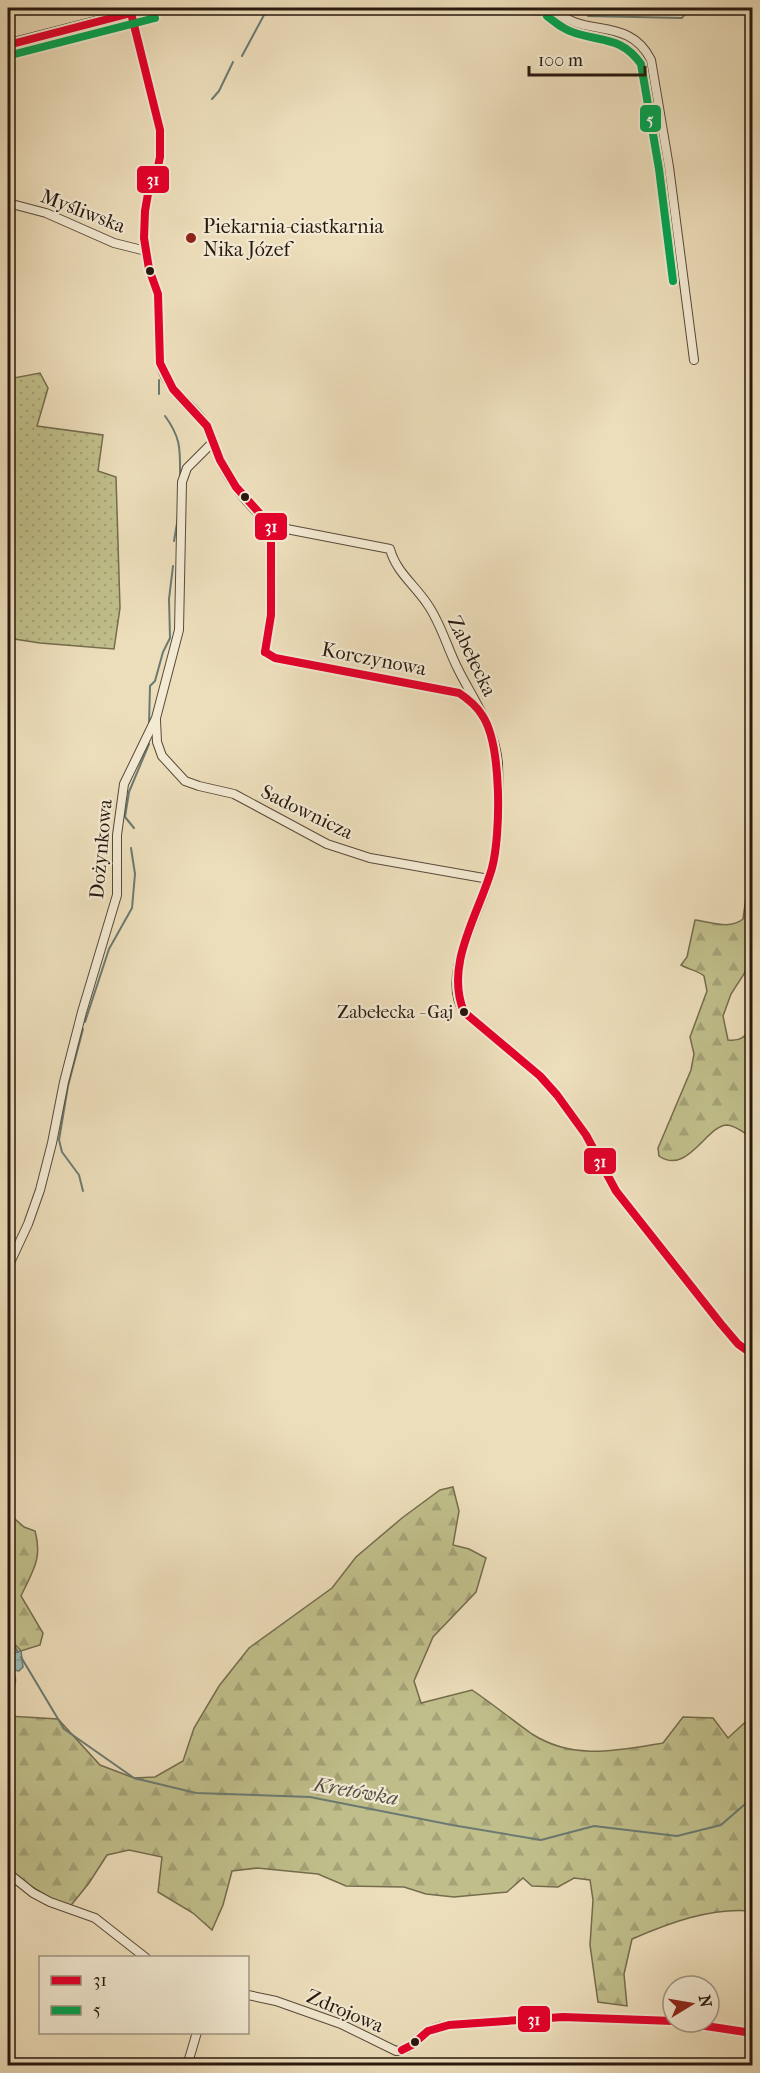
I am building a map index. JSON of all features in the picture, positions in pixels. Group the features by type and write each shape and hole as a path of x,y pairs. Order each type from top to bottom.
{"main road":[{"path":"8,45 152,8"}],"street":[{"path":"554,8 565,18 626,33 638,41 651,60 669,167 694,360"},
{"name":"Myśliwska","path":"132,13 160,130 160,157 157,171 149,188 144,238 149,269 158,294 158,341 163,373 180,398 204,420 213,442"},
{"name":"Myśliwska","path":"8,203 46,213 114,243 146,251"},
{"path":"213,442 221,462 242,498 271,526"},
{"name":"Dożynkowa","path":"8,1267 28,1224 40,1190 82,1012 117,895 117,835 124,784 156,718 179,630 182,482 187,468 213,442"},
{"name":"Zabełecka","path":"271,526 390,549 392,559 400,572 416,588 431,609 456,666 471,691 497,753 497,830 493,864 458,967 456,990 458,1004 464,1012 540,1076 557,1095 586,1135 616,1191 738,1344 753,1354"},
{"name":"Korczynowa","path":"271,526 271,615 265,652 275,657 459,693 474,702"},
{"name":"Sadownicza","path":"156,718 157,742 162,756 185,781 234,794 313,837 370,858 489,879"},
{"path":"8,1873 33,1893 50,1902 95,1918 143,1956"},
{"name":"Zdrojowa","path":"249,1995 276,2001 341,2024 396,2051 406,2050 425,2033 438,2026 562,2017 661,2021"},
{"path":"721,2028 753,2033"},
{"path":"187,2066 195,2034"}],"green space":[{"path":"40,373 48,388 37,426 103,435 98,471 116,477 120,608 114,649 8,638 8,379"},
{"path":"752,872 752,955 744,974 731,994 723,1016 728,1040 742,1038 752,1027 752,1138 731,1126 719,1127 688,1155 679,1160 669,1160 659,1156 658,1148 691,1070 694,1054 690,1037 707,991 704,976 681,965 687,957 695,920 726,925 743,919 748,883"},
{"path":"453,1487 459,1511 453,1545 469,1549 486,1558 476,1592 433,1637 414,1681 421,1703 472,1690 532,1734 564,1748 580,1751 613,1750 663,1743 683,1717 713,1718 728,1738 752,1716 752,1911 721,1911 706,1914 675,1922 632,1939 624,1974 627,2006 598,2002 590,1945 593,1900 590,1880 574,1878 558,1887 532,1886 523,1878 507,1892 454,1897 426,1894 404,1887 346,1886 318,1874 257,1868 232,1871 223,1905 212,1930 193,1913 158,1892 162,1857 129,1850 107,1855 89,1883 68,1909 8,1872 8,1716 58,1719 100,1765 134,1778 155,1777 183,1761 194,1728 219,1686 249,1648 332,1588 356,1557 402,1518 440,1490"},
{"path":"8,1513 24,1527 35,1531 38,1550 35,1565 21,1596 43,1633 40,1645 21,1651 8,1637"}],"water":[{"path":"21,1651 23,1667 19,1671 13,1670 15,1683 8,1693 8,1655 11,1657 13,1653"}],"waterway":[{"path":"402,8 548,15"},
{"path":"588,16 682,18 690,8"},
{"path":"242,56 264,15"},
{"path":"212,99 219,91 233,62"},
{"path":"159,380 159,394"},
{"path":"165,416 177,439 180,453 180,479"},
{"path":"174,541 178,517"},
{"path":"149,725 150,686 155,681 163,652 170,638 169,599 173,566"},
{"path":"134,828 125,817 129,792 149,744"},
{"path":"85,1022 109,949 132,908 135,874 131,848"},
{"path":"83,1029 68,1086 59,1140 62,1152 79,1175 83,1191"},
{"name":"Kretówka","path":"8,1636 18,1652"},
{"name":"Kretówka","path":"21,1657 64,1729 134,1778 196,1793 310,1797 541,1840 594,1826 677,1836 721,1825 752,1798"}],"transit line":[{"name":"31","path":"131,13 160,130 160,157 157,171 149,188 144,238 149,269 158,294 160,363 173,389 207,426 220,460 236,487 271,526 271,615 265,652"},
{"name":"31","path":"8,45 131,13"},
{"name":"5","path":"547,16 571,32 611,42 627,49 641,64 659,169 673,281"},
{"name":"5","path":"11,55 155,18"},
{"name":"31","path":"265,652 275,658 459,693 480,711 489,729 496,767 497,834 492,868 461,957 458,976 459,994 464,1012 540,1076 557,1095 586,1135 616,1191 721,1324 738,1344 752,1354"},
{"name":"31","path":"402,2050 412,2045 428,2031 449,2025 563,2017 661,2021"},
{"name":"31","path":"721,2028 752,2033"}],"place":[{"name":"Piekarnia-ciastkarnia Nika Józef","path":"191,238"},
{"name":"Zabełecka - Gaj","path":"464,1012"}]}
